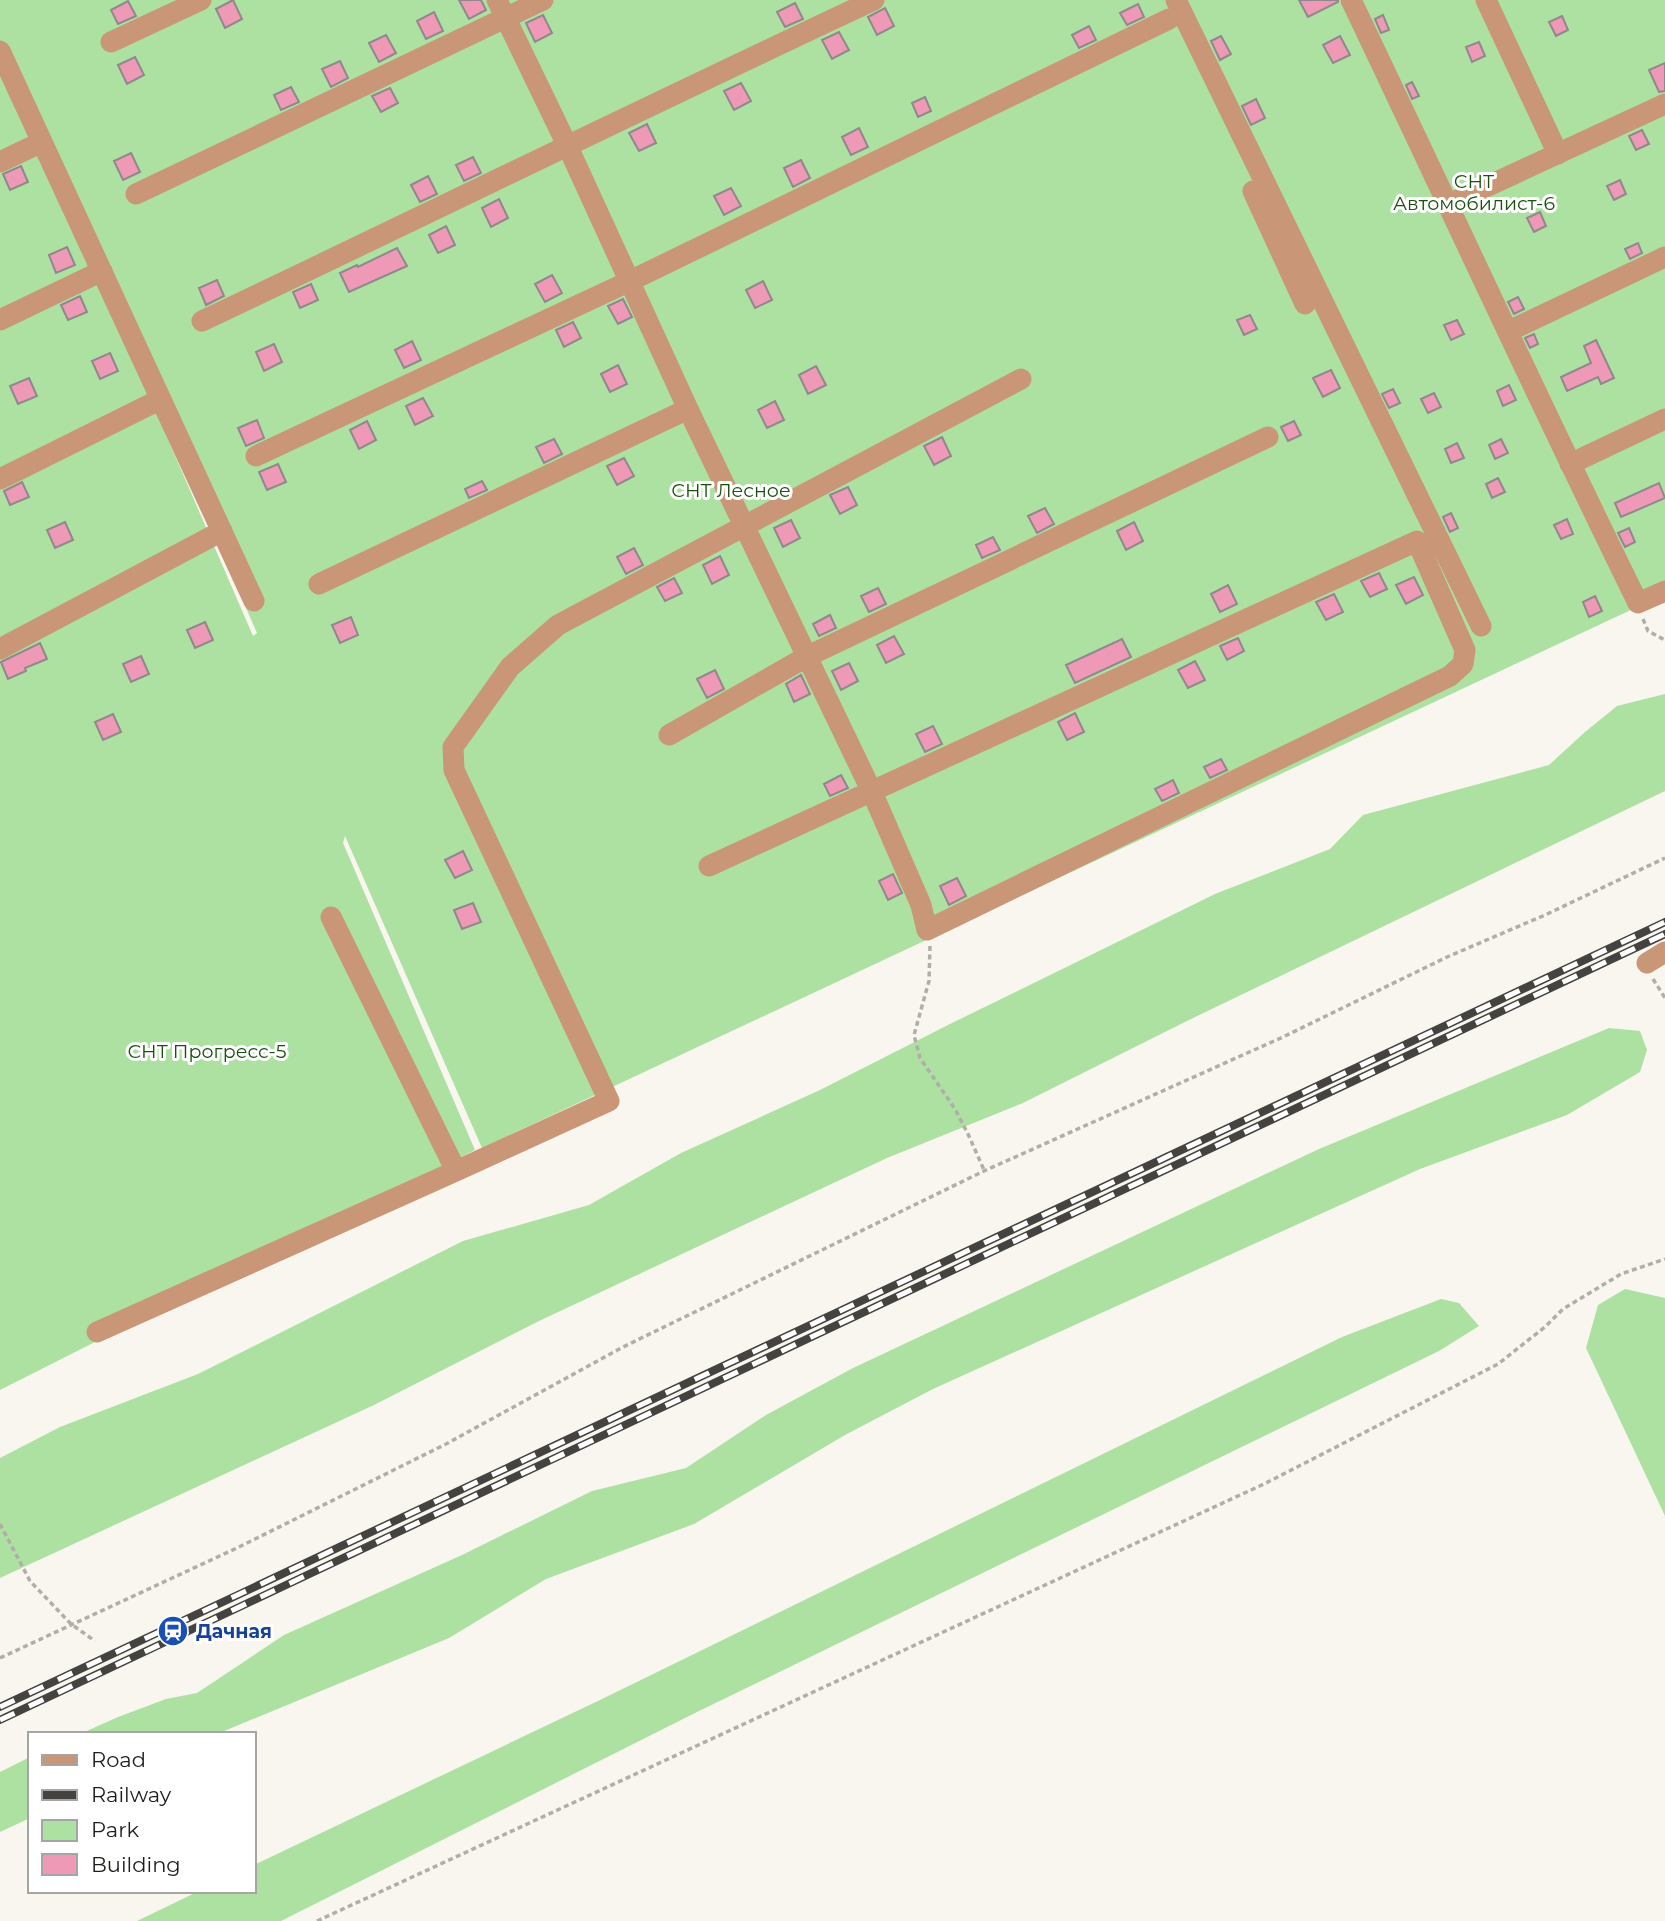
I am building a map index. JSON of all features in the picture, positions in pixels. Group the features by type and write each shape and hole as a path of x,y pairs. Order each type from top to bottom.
{"street":[{"path":"111,42 201,0"},
{"path":"136,194 501,9 543,0"},
{"path":"202,321 568,147 650,104 874,0"},
{"path":"1351,0 1570,464 1639,603 1665,590"},
{"path":"1486,0 1558,154"},
{"path":"256,456 630,281 1168,6"},
{"path":"1168,6 1305,304"},
{"path":"1168,6 1481,626"},
{"path":"501,9 568,147 688,409 872,792 921,905 927,930 1450,676 1463,664 1465,650 1418,541 872,792 709,866"},
{"path":"0,51 254,601"},
{"path":"1449,204 1665,104"},
{"path":"0,162 42,142"},
{"path":"1509,331 1665,257"},
{"path":"0,320 102,271"},
{"path":"97,1332 609,1101 454,770 453,747 510,667 558,625 1021,379"},
{"path":"0,479 161,399"},
{"path":"319,584 688,409"},
{"path":"1570,464 1665,419"},
{"path":"669,735 808,656 1268,437"},
{"path":"0,649 222,531"},
{"path":"331,917 456,1171"}],"path":[{"path":"1639,603 1648,631 1665,640"},
{"path":"0,1658 239,1547 446,1444 624,1348 984,1171 1283,1037 1447,957 1545,915 1665,858"},
{"path":"927,930 931,952 929,981 915,1035 917,1047 920,1058 968,1134 984,1171"},
{"path":"317,1921 1264,1484 1498,1364 1545,1327 1563,1309 1621,1274 1665,1259"},
{"path":"0,1524 30,1581 71,1624 95,1641"}],"green space":[{"name":"СНТ Лесное","path":"0,0 1665,0 1665,594 482,1148 345,836 343,843 475,1150 0,1390 0,51 253,636 257,633 0,46"},
{"path":"1665,694 1665,791 1023,1103 887,1158 539,1321 374,1405 0,1578 0,1458 60,1427 198,1374 463,1241 589,1205 681,1153 820,1090 1215,894 1330,849 1363,815 1549,765 1617,706"},
{"path":"1609,1028 1640,1031 1647,1050 1640,1072 1567,1115 1420,1169 933,1389 845,1435 694,1524 546,1579 449,1638 222,1732 84,1732 166,1699 197,1693 284,1635 462,1555 592,1491 686,1468 766,1415 853,1368 1319,1149"},
{"path":"1625,1289 1665,1298 1665,1516 1586,1348 1598,1305"},
{"path":"1441,1299 1459,1303 1479,1326 1439,1351 697,1712 281,1921 137,1921 195,1893 256,1893 256,1864 600,1700 1342,1337"},
{"path":"28,1758 28,1819 0,1832 0,1772"}],"building":[{"path":"233,0 242,19 225,28 216,9"},
{"path":"459,0 481,0 486,10 469,19"},
{"path":"1299,0 1338,0 1338,2 1308,17"},
{"path":"128,1 136,16 118,24 111,10"},
{"path":"795,3 803,19 785,27 777,12"},
{"path":"1138,4 1144,17 1127,25 1120,13"},
{"path":"885,8 894,26 877,35 868,17"},
{"path":"434,12 443,31 426,39 417,21"},
{"path":"543,15 552,33 535,42 526,23"},
{"path":"1383,15 1389,30 1381,33 1375,19"},
{"path":"1562,16 1568,30 1556,36 1549,22"},
{"path":"1089,26 1096,40 1079,48 1072,35"},
{"path":"839,32 849,50 832,59 822,40"},
{"path":"386,35 396,53 379,62 369,43"},
{"path":"1221,36 1231,54 1220,60 1211,41"},
{"path":"1340,36 1350,55 1333,63 1323,45"},
{"path":"1479,42 1485,56 1472,62 1466,47"},
{"path":"135,57 144,75 127,84 118,65"},
{"path":"340,61 348,78 331,87 322,69"},
{"path":"1665,63 1665,91 1659,92 1649,70"},
{"path":"1412,82 1419,96 1412,99 1406,85"},
{"path":"741,83 751,101 734,110 724,91"},
{"path":"291,87 299,102 281,110 274,95"},
{"path":"390,88 398,103 381,112 372,96"},
{"path":"925,97 931,111 918,117 912,103"},
{"path":"1256,99 1265,118 1251,125 1242,106"},
{"path":"647,124 656,143 639,151 629,133"},
{"path":"859,128 868,147 851,155 842,137"},
{"path":"1642,130 1649,144 1636,150 1629,136"},
{"path":"131,153 140,172 123,180 114,161"},
{"path":"473,157 481,173 464,181 456,165"},
{"path":"801,160 810,178 793,187 784,168"},
{"path":"21,166 28,182 10,190 3,174"},
{"path":"428,176 437,194 420,202 411,185"},
{"path":"1620,180 1626,194 1614,200 1607,186"},
{"path":"731,188 741,206 724,215 714,196"},
{"path":"499,199 508,218 491,227 482,208"},
{"path":"1540,212 1546,226 1534,232 1527,218"},
{"path":"446,226 455,245 438,253 429,235"},
{"path":"1638,243 1642,253 1630,259 1625,249"},
{"path":"67,247 75,265 56,273 49,255"},
{"path":"397,248 407,266 349,292 340,273"},
{"path":"552,275 562,293 545,302 535,284"},
{"path":"217,280 224,296 206,305 199,288"},
{"path":"763,281 772,300 755,308 746,290"},
{"path":"311,284 318,300 300,308 293,292"},
{"path":"80,296 87,312 68,320 61,305"},
{"path":"1518,297 1524,309 1514,314 1508,302"},
{"path":"623,299 632,317 618,324 608,306"},
{"path":"1250,315 1257,329 1244,335 1237,320"},
{"path":"1457,320 1464,334 1451,340 1444,325"},
{"path":"573,322 581,338 564,347 556,330"},
{"path":"1534,334 1538,344 1530,348 1525,338"},
{"path":"1596,340 1614,378 1601,384 1598,377 1567,391 1561,377 1591,363 1584,346"},
{"path":"412,341 421,360 404,368 395,350"},
{"path":"274,344 282,362 264,371 256,352"},
{"path":"110,353 118,371 100,379 92,361"},
{"path":"618,365 627,384 610,392 601,374"},
{"path":"816,366 826,385 808,394 799,375"},
{"path":"1331,370 1340,388 1323,397 1313,378"},
{"path":"29,378 37,396 18,404 10,386"},
{"path":"1509,385 1516,400 1503,406 1497,391"},
{"path":"1393,389 1400,403 1389,408 1382,394"},
{"path":"1434,393 1441,407 1428,413 1421,399"},
{"path":"423,398 433,416 415,425 406,406"},
{"path":"775,401 784,420 767,428 758,410"},
{"path":"257,420 264,438 246,446 238,428"},
{"path":"367,421 376,440 359,449 350,430"},
{"path":"1294,421 1301,435 1288,441 1281,427"},
{"path":"942,437 951,456 934,465 924,446"},
{"path":"554,439 562,454 544,463 536,447"},
{"path":"1501,439 1508,453 1495,459 1489,445"},
{"path":"1457,443 1464,458 1451,463 1445,449"},
{"path":"624,458 634,476 617,485 607,466"},
{"path":"278,464 286,482 267,490 259,472"},
{"path":"1498,478 1505,492 1492,498 1486,484"},
{"path":"482,481 487,490 469,498 465,489"},
{"path":"22,482 29,497 10,505 4,491"},
{"path":"1659,483 1665,498 1621,517 1615,503"},
{"path":"848,487 857,505 840,514 830,495"},
{"path":"1045,508 1054,524 1037,533 1028,516"},
{"path":"1451,513 1458,528 1450,532 1443,517"},
{"path":"1567,519 1573,534 1561,539 1554,525"},
{"path":"791,520 800,538 783,547 774,528"},
{"path":"65,522 73,540 55,548 47,530"},
{"path":"1134,522 1143,541 1126,550 1117,531"},
{"path":"1629,528 1635,542 1625,547 1618,533"},
{"path":"993,537 1000,550 982,558 976,545"},
{"path":"634,548 643,565 626,574 617,557"},
{"path":"720,556 729,575 712,584 703,565"},
{"path":"1379,573 1387,589 1370,597 1361,581"},
{"path":"1414,577 1423,595 1406,604 1396,585"},
{"path":"674,578 682,593 665,601 657,587"},
{"path":"1228,585 1237,604 1220,612 1211,594"},
{"path":"878,588 886,604 869,612 861,596"},
{"path":"1334,594 1343,612 1326,620 1316,602"},
{"path":"1595,596 1602,611 1589,617 1583,602"},
{"path":"830,615 836,628 819,636 813,624"},
{"path":"351,617 358,635 340,643 332,625"},
{"path":"205,622 213,640 195,648 187,630"},
{"path":"894,636 904,654 886,663 877,645"},
{"path":"1238,638 1244,651 1227,660 1220,646"},
{"path":"1122,639 1131,657 1075,683 1066,665"},
{"path":"40,643 47,659 8,679 1,662"},
{"path":"141,656 149,674 131,682 123,664"},
{"path":"1195,661 1205,680 1188,688 1178,670"},
{"path":"849,663 858,681 841,690 832,671"},
{"path":"715,670 724,689 707,698 697,679"},
{"path":"801,675 810,694 794,702 786,684"},
{"path":"1075,713 1084,732 1067,740 1058,722"},
{"path":"113,714 121,732 103,740 95,722"},
{"path":"933,726 942,744 925,752 916,734"},
{"path":"1221,759 1227,770 1210,778 1204,767"},
{"path":"841,775 848,788 830,796 824,784"},
{"path":"1173,780 1179,793 1162,801 1155,789"},
{"path":"463,851 472,870 455,878 445,860"},
{"path":"893,874 902,893 888,900 879,881"},
{"path":"957,878 966,896 949,905 940,886"},
{"path":"473,903 481,922 462,929 454,910"}],"railway":[{"path":"0,1707 1665,922"},
{"path":"0,1720 1665,934"}],"place":[{"name":"Дачная","path":"173,1631"}],"park label":[{"name":"СНТ Автомобилист-6","path":"1474,192"},
{"name":"СНТ Прогресс-5","path":"207,1051"}]}
